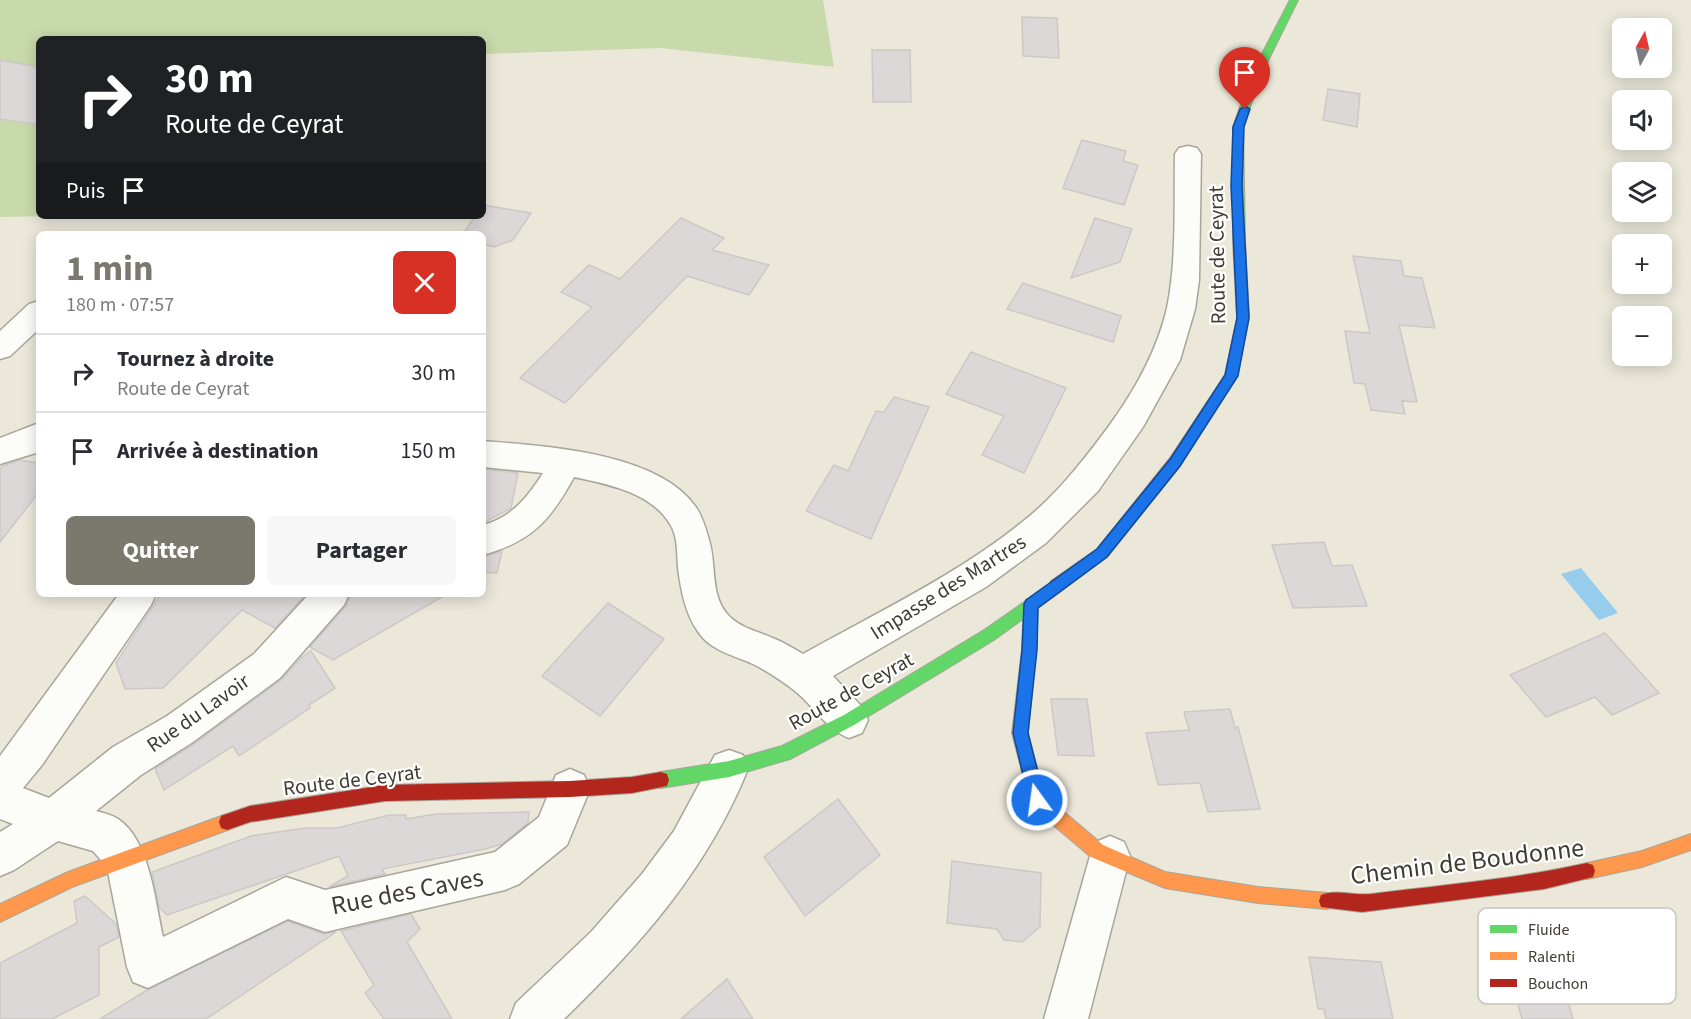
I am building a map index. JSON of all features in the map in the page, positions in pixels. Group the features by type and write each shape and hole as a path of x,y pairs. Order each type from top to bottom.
{"street":[{"name":"Route de Ceyrat","path":"0,913 68,880 250,814 385,793 570,789 632,785 729,770 784,753 849,720 989,635 1102,553 1175,462 1231,376 1243,318 1237,186 1238,127 1257,73 1294,0"},
{"name":"Impasse des Martres","path":"803,674 974,576 1034,533 1087,481 1132,418 1165,360 1181,309 1185,280 1188,154"},
{"path":"0,348 36,315"},
{"path":"0,451 36,440"},
{"path":"486,454 566,462 649,485 676,505 691,525 699,587 705,612 716,627 737,642 763,651 803,674 849,720"},
{"path":"486,540 497,538 524,523 548,494 566,462"},
{"path":"0,786 28,752 137,597"},
{"name":"Rue du Lavoir","path":"0,856 54,820 127,761 180,729 267,666 329,597"},
{"name":"Chemin de Boudonne","path":"1031,604 1029,650 1020,733 1037,800 1097,851 1165,880 1258,895 1362,904 1544,881 1642,859 1691,842"},
{"path":"532,1019 569,984 672,869 704,819 729,770"},
{"name":"Rue des Caves","path":"0,800 54,820 105,834 125,858 148,967 286,898 325,911 505,870 553,831 570,789"},
{"path":"1066,1019 1110,856"}],"green space":[{"path":"0,0 823,0 834,67 660,48 486,54 486,36 36,36 36,216 0,217"}],"water":[{"path":"1581,568 1618,613 1599,620 1561,574"}],"building":[{"path":"1022,17 1057,18 1059,58 1023,56"},
{"path":"872,50 910,50 911,102 873,102"},
{"path":"0,60 36,66 36,125 0,119"},
{"path":"1328,89 1360,94 1357,127 1323,120"},
{"path":"1082,140 1126,151 1123,161 1138,165 1124,205 1063,188"},
{"path":"486,206 531,213 513,240 494,247 486,245 486,231 465,231 473,219 486,219"},
{"path":"681,218 724,238 712,250 769,265 749,295 687,276 565,403 520,378 592,307 561,292 589,265 620,279"},
{"path":"1095,218 1132,229 1120,262 1071,278"},
{"path":"1353,256 1401,261 1404,276 1422,278 1435,328 1399,325 1417,402 1402,401 1405,414 1371,410 1365,384 1354,383 1345,331 1370,333"},
{"path":"1023,283 1121,316 1113,342 1007,309"},
{"path":"971,352 1066,388 1024,473 982,455 1004,416 946,394"},
{"path":"894,397 929,407 871,539 806,511 834,465 848,471 876,411 884,412"},
{"path":"20,460 36,463 36,496 0,542 0,469"},
{"path":"486,469 518,473 511,508 486,521"},
{"path":"1324,542 1332,566 1352,565 1367,606 1293,608 1272,545"},
{"path":"502,551 497,573 486,572 486,556"},
{"path":"159,597 303,597 275,628 242,610 163,688 125,689 116,663"},
{"path":"350,597 442,597 333,660 310,647 346,606"},
{"path":"608,603 664,639 600,716 542,676"},
{"path":"1605,633 1659,693 1612,715 1595,697 1546,717 1510,675"},
{"path":"311,651 335,688 309,705 310,708 239,756 233,746 164,790 155,769 194,744 281,680 302,657"},
{"path":"1051,699 1087,699 1094,756 1058,755"},
{"path":"1230,709 1235,728 1238,727 1260,809 1208,812 1200,783 1158,785 1146,733 1189,730 1184,712"},
{"path":"838,799 880,855 805,916 764,857"},
{"path":"529,812 528,823 502,844 485,849 382,869 385,874 329,887 348,876 339,856 167,915 159,907 152,872 251,836 305,828 337,828 389,815 406,815 406,819 436,814"},
{"path":"952,861 1041,873 1040,927 1022,942 1004,940 997,929 947,923"},
{"path":"85,896 116,924 119,937 99,947 99,995 52,1019 0,1019 0,963 77,923 74,901"},
{"path":"411,914 420,929 407,942 452,1019 384,1019 365,993 374,985 341,931"},
{"path":"288,921 324,934 336,932 206,1019 100,1019 147,990"},
{"path":"1309,957 1381,962 1393,1019 1326,1019 1324,1009 1318,1009"},
{"path":"727,979 753,1019 681,1019"},
{"path":"1518,1004 1569,1004 1573,1019 1522,1019"}],"traffic: fast":[{"path":"1239,241 1238,127 1257,73 1294,0"},
{"path":"661,780 729,769 784,753 849,720 989,635 1056,586"}],"traffic: slow":[{"path":"1031,605 1029,650 1020,733 1037,800 1097,851 1165,880 1258,895 1327,901"},
{"path":"0,913 68,880 227,822"},
{"path":"1587,871 1642,859 1691,842"}],"traffic: jam":[{"path":"1056,586 1102,553 1175,462 1231,376 1243,318 1239,241"},
{"path":"227,822 250,814 385,793 570,789 632,785 661,780"},
{"path":"1327,901 1362,904 1544,881 1587,871"}],"route":[{"path":"1037,800 1020,733 1029,650 1031,604 1102,553 1175,462 1231,376 1243,318 1237,186 1238,127 1245,109"}]}
